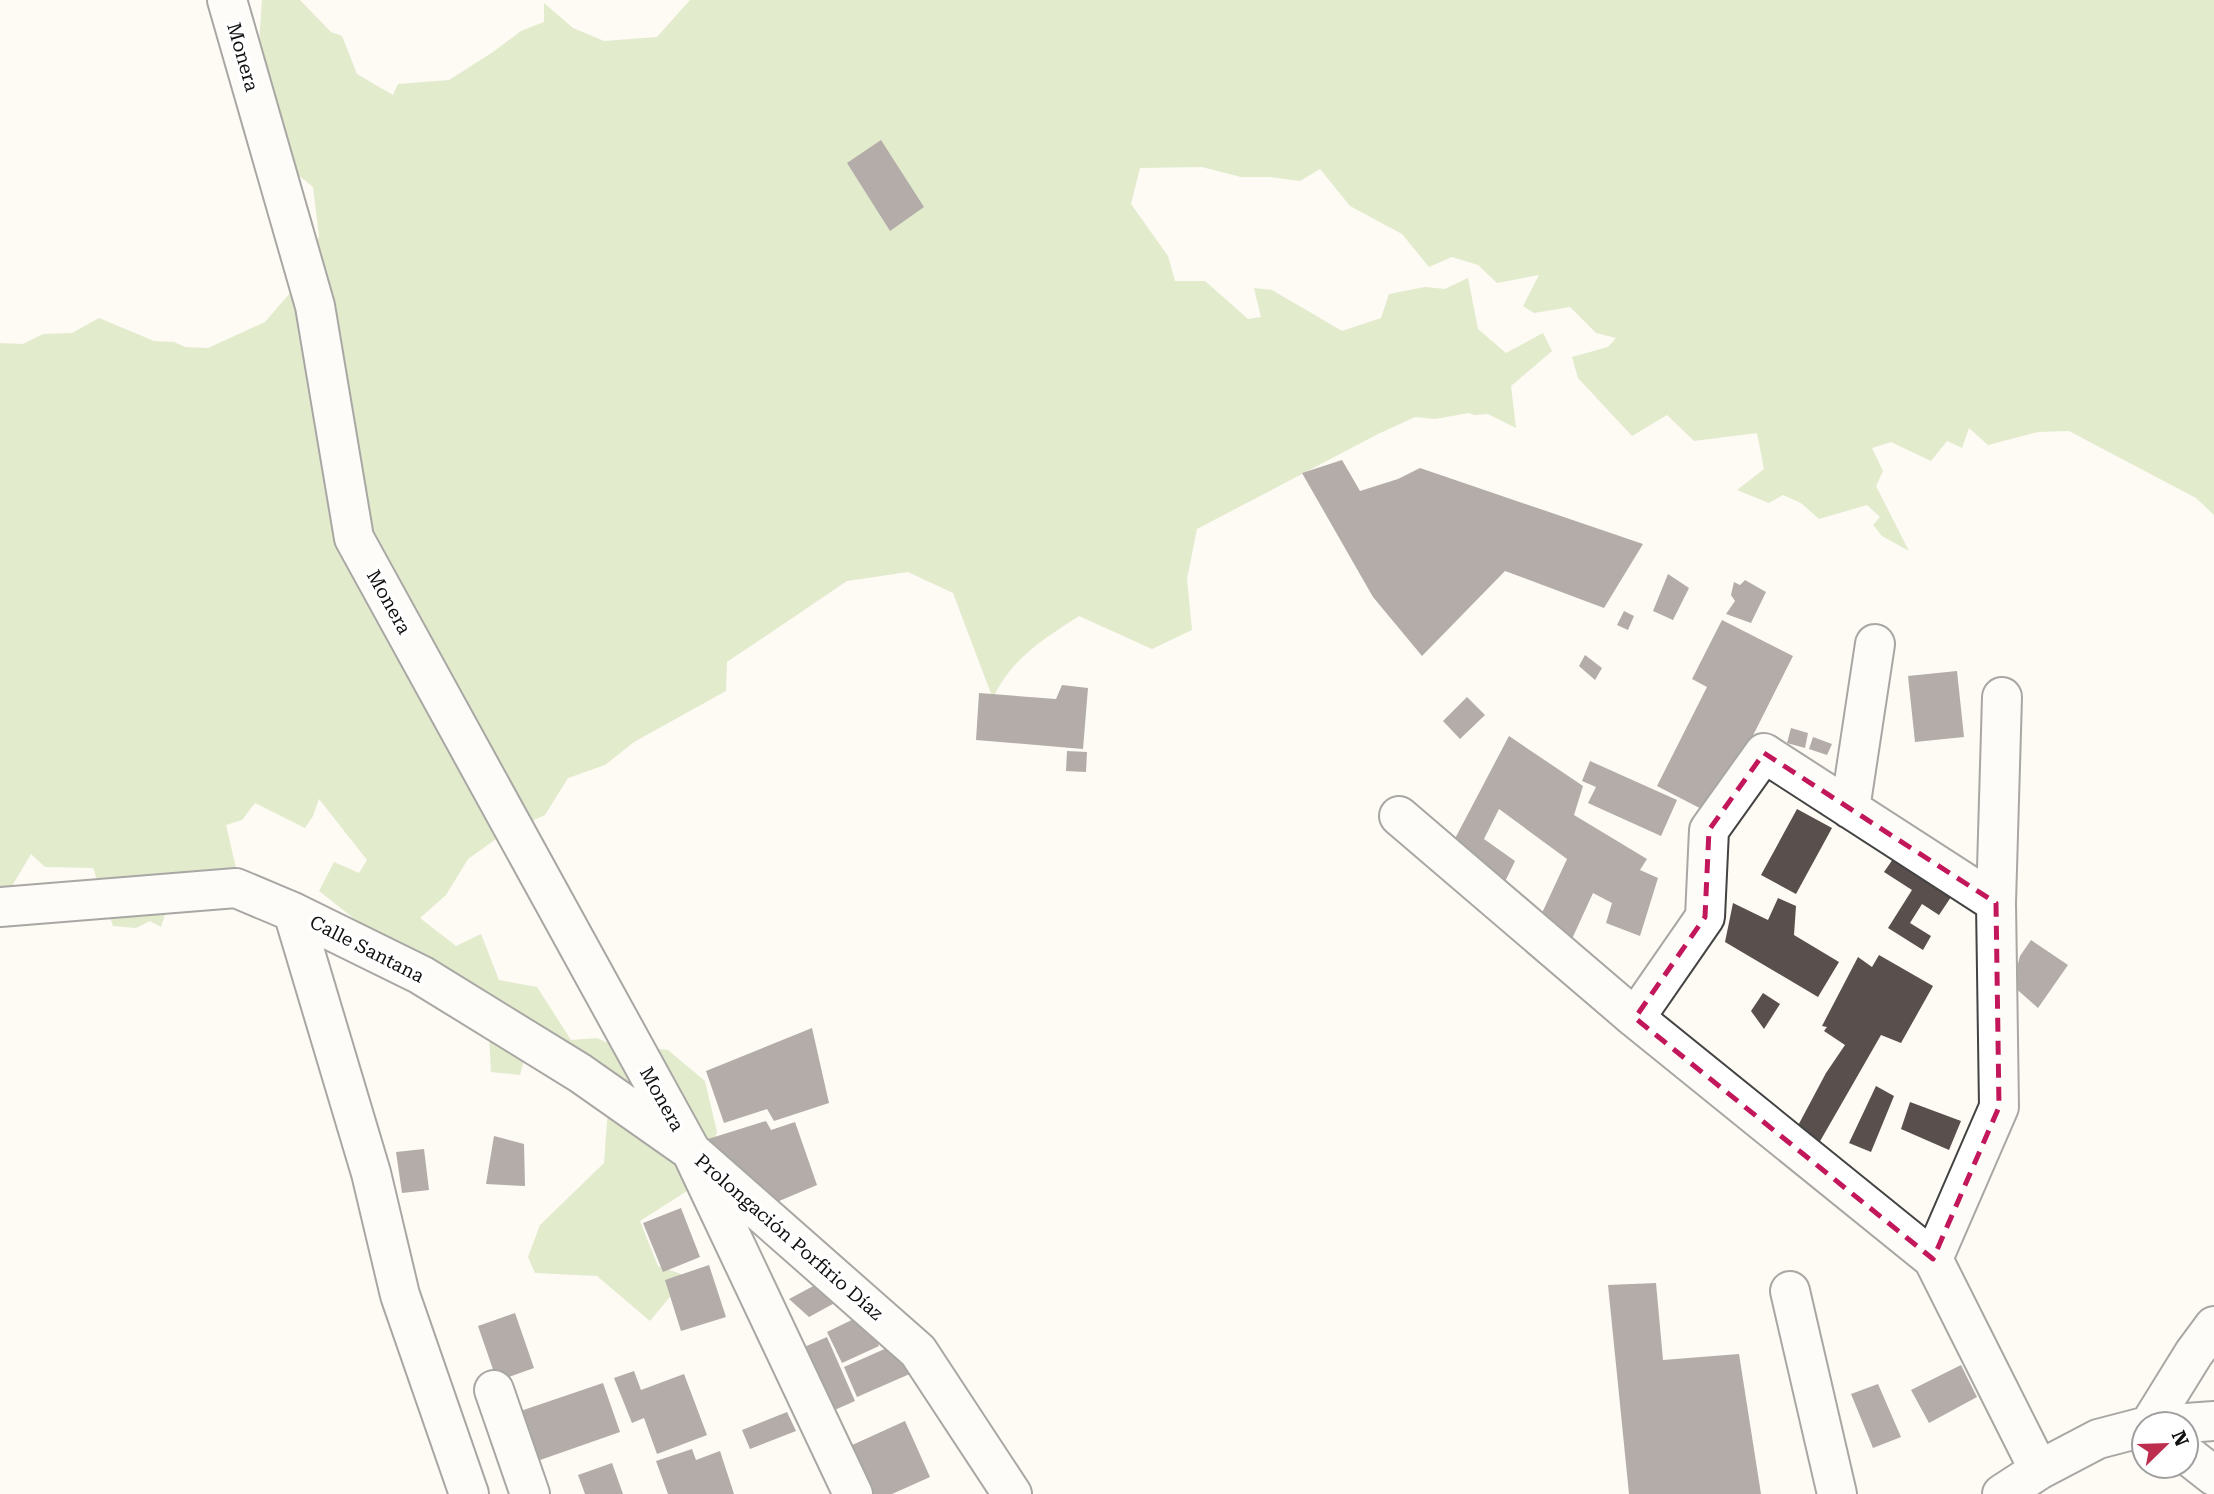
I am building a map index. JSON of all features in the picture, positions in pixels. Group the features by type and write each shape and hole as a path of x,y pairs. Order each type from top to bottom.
{"street":[{"name":"Monera","path":"227,0 315,306 355,538 691,1150"},
{"path":"1850,809 1875,644"},
{"path":"1933,1259 1999,1108 1996,903 2002,697"},
{"path":"1635,1018 1705,917 1709,830 1763,753 1996,903"},
{"path":"1399,816 1635,1018 1933,1259 2039,1470"},
{"name":"Calle Santana","path":"0,907 236,888 293,912 421,975 580,1073 691,1150"},
{"path":"293,912 370,1173 400,1295 469,1494"},
{"name":"Prolongación Porfirio Díaz","path":"691,1150 853,1494"},
{"name":"Prolongación Porfirio Díaz","path":"691,1150 918,1351 1012,1494"},
{"path":"1790,1291 1838,1494"},
{"path":"2159,1410 2214,1326"},
{"path":"494,1390 530,1494"},
{"path":"2002,1494 2039,1470 2098,1439 2130,1431"},
{"path":"2200,1465 2214,1476"}],"highlighted area":[{"path":"1764,753 1996,903 1999,1107 1933,1259 1635,1018 1705,917 1709,830"}],"green space":[{"path":"262,0 300,0 331,32 342,36 357,74 393,95 398,84 449,80 521,31 544,22 544,3 573,28 604,41 657,37 690,0 2214,0 2214,515 2196,498 2069,431 2038,432 1988,445 1969,428 1962,448 1947,441 1931,461 1891,442 1872,448 1883,471 1876,486 1909,551 1882,536 1873,525 1880,517 1867,505 1819,519 1801,503 1783,495 1769,503 1737,490 1764,469 1757,433 1694,441 1667,415 1632,436 1578,378 1572,357 1608,347 1616,338 1596,333 1570,307 1534,313 1523,306 1539,275 1497,283 1478,265 1452,257 1429,267 1402,234 1350,206 1320,169 1300,181 1241,177 1202,167 1140,168 1131,204 1168,256 1175,281 1205,281 1248,319 1261,317 1254,288 1272,290 1342,331 1381,318 1389,294 1425,287 1445,289 1468,278 1478,329 1506,353 1543,333 1552,351 1511,386 1516,428 1488,414 1469,413 1435,419 1415,417 1197,529 1187,579 1192,630 1152,649 1079,616 1018,661 993,699 953,593 908,572 847,581 727,662 726,691 634,742 605,765 568,778 545,815 503,834 468,859 446,895 420,918 456,946 481,934 499,980 537,987 571,1040 597,1038 608,1043 668,1050 705,1081 717,1132 698,1184 640,1221 658,1266 687,1276 650,1321 597,1276 535,1273 528,1257 540,1225 604,1163 608,1107 524,1060 520,1075 491,1072 489,1036 472,1004 394,982 357,921 319,891 334,862 359,873 367,860 319,799 305,828 255,803 242,820 226,825 236,868 212,877 177,911 165,915 161,927 150,921 136,928 113,926 93,868 45,867 31,854 6,902 0,907 0,343 23,344 43,334 72,333 99,318 154,341 208,348 265,322 303,278 319,236 313,187 282,162 252,161 261,143 256,90"}],"building":[{"path":"881,140 924,207 890,231 847,163"},
{"path":"1342,460 1360,491 1398,479 1420,468 1643,544 1604,608 1505,571 1422,656 1373,597 1302,473"},
{"path":"1668,574 1689,588 1673,620 1653,611"},
{"path":"1745,580 1766,592 1751,623 1726,614 1735,601 1731,595 1734,582 1740,585"},
{"path":"1624,611 1634,616 1628,630 1617,625"},
{"path":"1722,620 1793,656 1713,815 1657,786 1707,687 1692,679"},
{"path":"1585,655 1602,668 1595,680 1579,666"},
{"path":"1957,671 1964,737 1915,742 1908,676"},
{"path":"1062,685 1088,688 1083,749 976,740 979,693 1056,699"},
{"path":"1467,697 1485,715 1460,739 1443,721"},
{"path":"1791,728 1808,733 1805,748 1787,743"},
{"path":"1509,736 1583,786 1574,815 1647,859 1640,870 1658,878 1640,936 1606,923 1612,903 1593,893 1566,952 1536,926 1567,859 1499,809 1484,839 1515,861 1499,894 1449,850"},
{"path":"1813,737 1832,744 1827,755 1809,749"},
{"path":"1067,751 1087,752 1086,772 1066,771"},
{"path":"1590,761 1677,800 1661,836 1588,803 1596,787 1582,781"},
{"path":"1797,809 1832,828 1796,894 1761,875"},
{"path":"1893,859 1951,897 1939,915 1922,904 1910,923 1931,936 1923,950 1888,928 1912,890 1884,872"},
{"path":"1778,898 1796,906 1794,935 1839,962 1818,997 1725,942 1733,903 1768,920"},
{"path":"2031,940 2068,965 2038,1008 2012,985 2020,956"},
{"path":"1879,955 1933,986 1901,1043 1881,1035 1815,1150 1793,1135 1826,1073 1845,1045 1824,1031 1827,1027 1822,1026 1858,957 1872,967"},
{"path":"1763,993 1780,1004 1764,1029 1751,1011"},
{"path":"812,1028 829,1103 774,1121 767,1109 724,1123 706,1071"},
{"path":"1876,1086 1894,1096 1871,1152 1849,1143"},
{"path":"1910,1102 1961,1121 1949,1150 1901,1129"},
{"path":"766,1121 771,1130 795,1122 817,1185 753,1212 708,1139"},
{"path":"494,1136 524,1144 525,1186 486,1184"},
{"path":"424,1149 429,1190 402,1193 396,1152"},
{"path":"681,1208 700,1257 663,1272 643,1223"},
{"path":"709,1265 726,1317 681,1331 665,1280"},
{"path":"819,1283 842,1299 809,1317 789,1299"},
{"path":"1656,1283 1663,1360 1739,1354 1761,1494 1629,1494 1608,1285"},
{"path":"515,1313 534,1368 497,1381 478,1326"},
{"path":"864,1314 879,1346 842,1363 827,1332"},
{"path":"827,1337 855,1401 821,1416 793,1352"},
{"path":"889,1347 912,1373 857,1397 844,1367"},
{"path":"1961,1365 1977,1397 1929,1423 1911,1390"},
{"path":"634,1371 641,1390 684,1374 707,1435 657,1454 644,1418 632,1423 614,1378"},
{"path":"603,1383 620,1432 523,1466 506,1416"},
{"path":"1878,1384 1901,1437 1873,1448 1851,1394"},
{"path":"787,1412 796,1431 750,1449 742,1430"},
{"path":"905,1421 930,1477 892,1494 858,1494 839,1451"},
{"path":"692,1449 696,1460 720,1451 734,1494 668,1494 656,1461"},
{"path":"612,1463 623,1494 585,1494 578,1475"}]}
